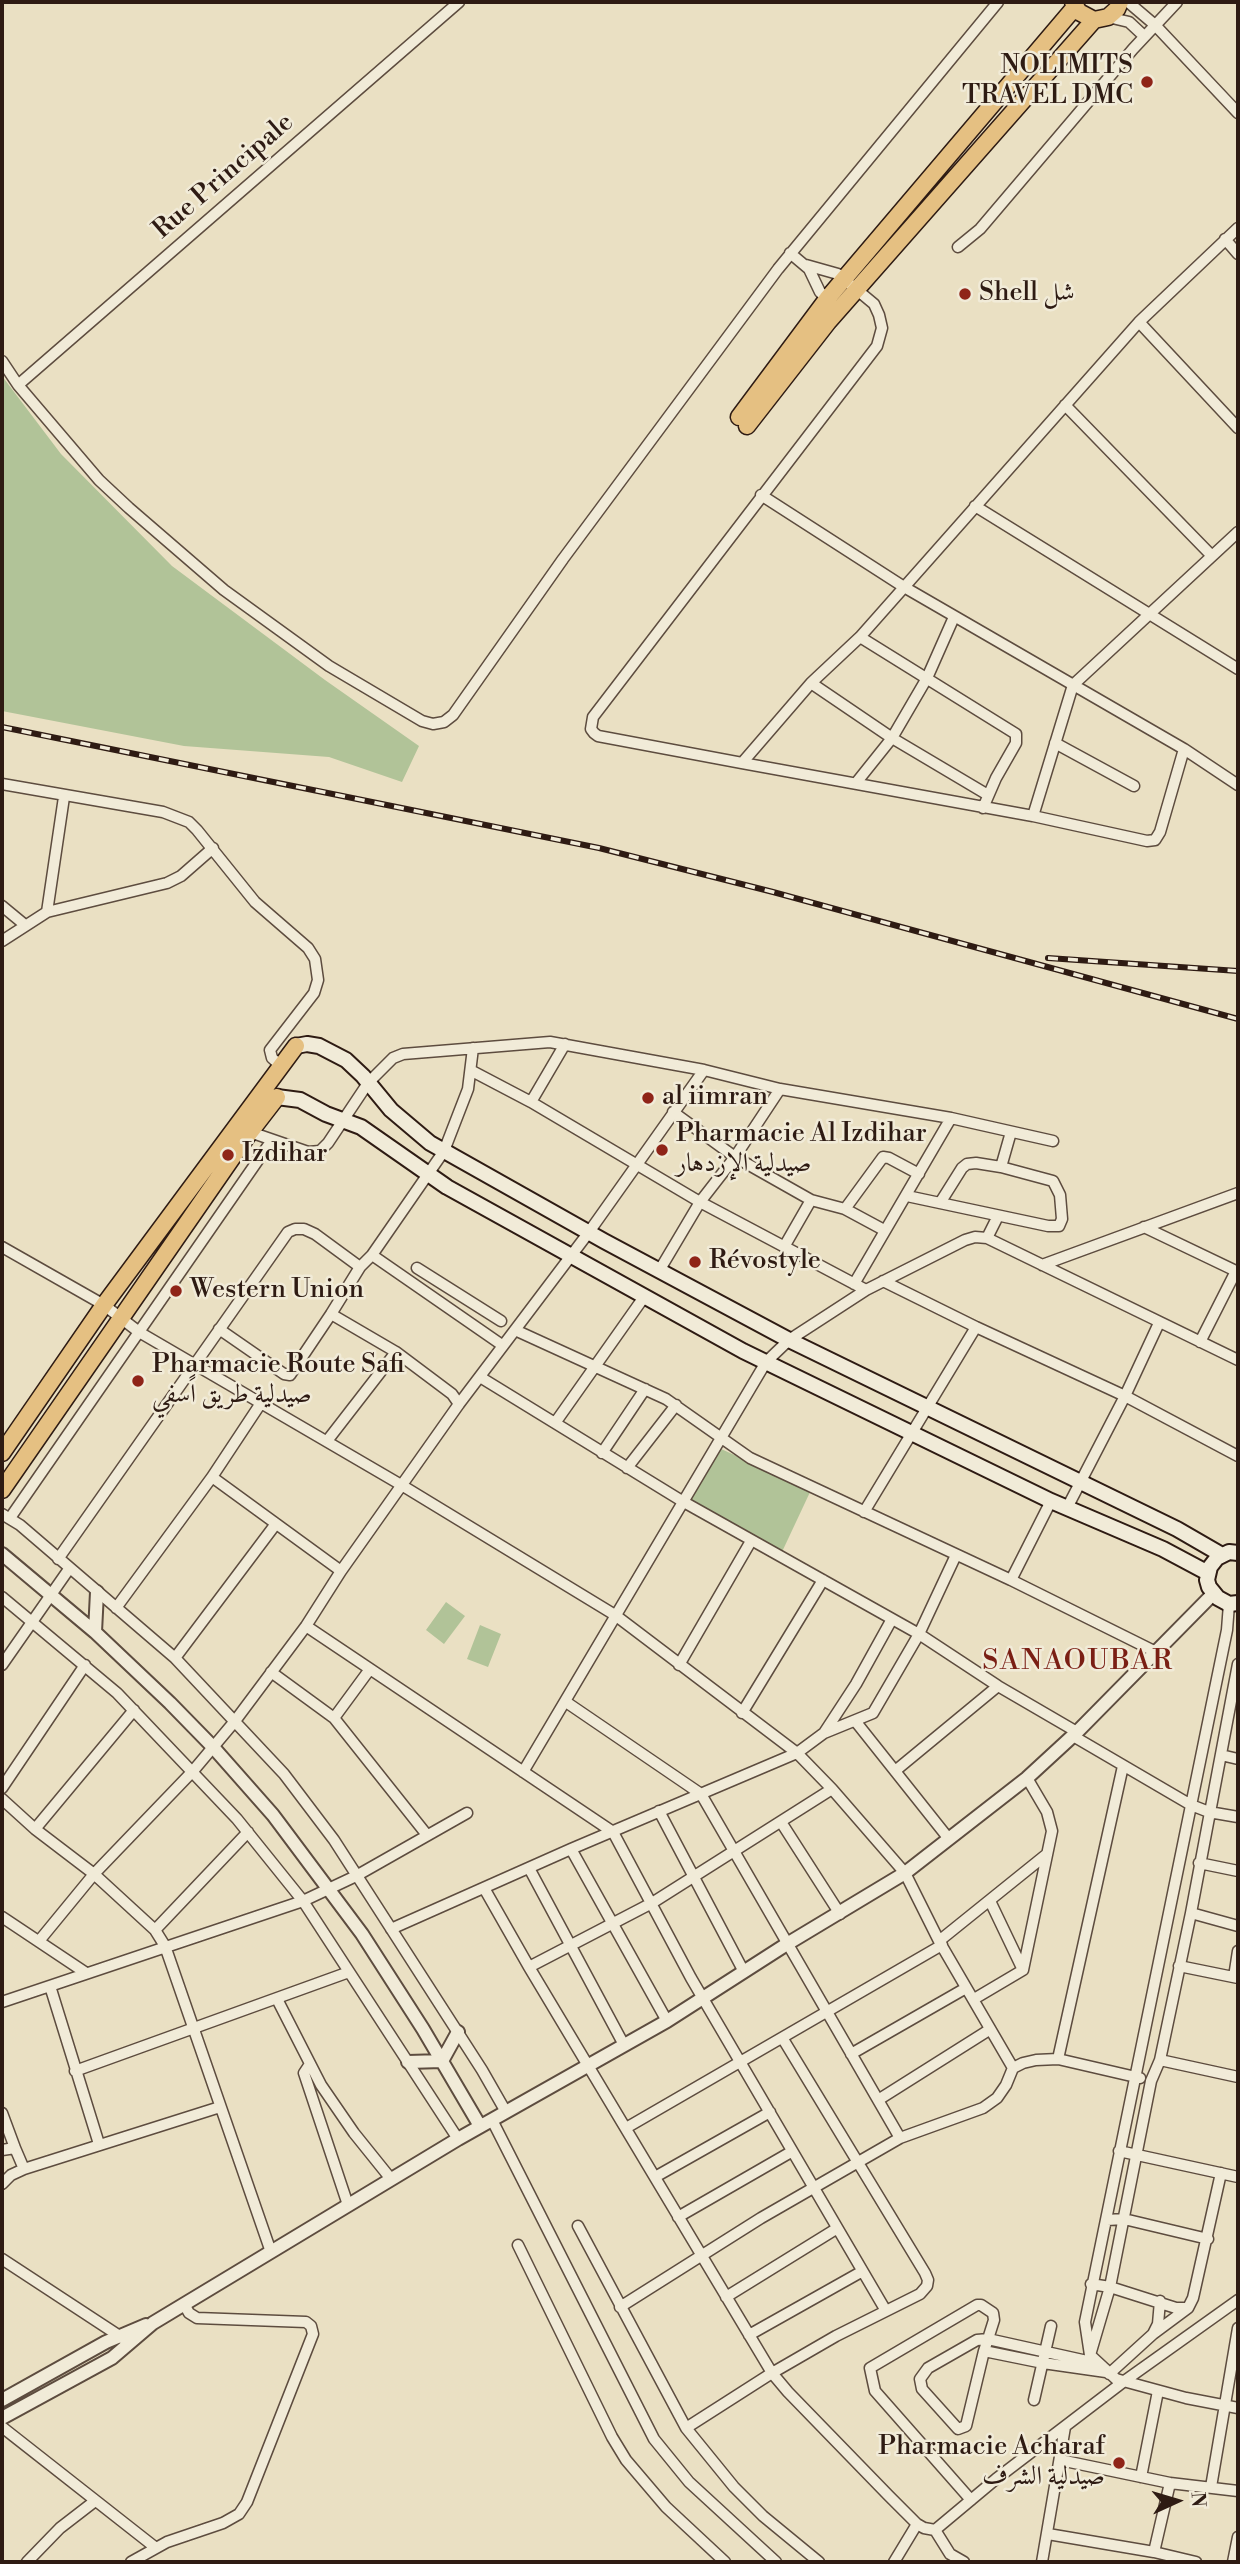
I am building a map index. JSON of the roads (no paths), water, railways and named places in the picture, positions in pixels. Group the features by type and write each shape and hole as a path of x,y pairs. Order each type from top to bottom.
{"main road":[{"path":"743,422 833,304 1101,19 1117,9 1120,2"},
{"path":"851,284 1074,4 1083,16 1101,19"},
{"path":"2,1453 104,1305 296,1046 313,1044 335,1054 355,1068 403,1122 444,1151 789,1340 1177,1529 1222,1555"},
{"path":"2,1490 277,1097 300,1100 369,1132 427,1176 766,1362 1051,1501 1163,1549 1208,1573"},
{"path":"1234,1603 1213,1594 1208,1573 1213,1562 1222,1555 1238,1553"}],"street":[{"name":"Rue Principale","path":"18,386 459,2"},
{"path":"2,361 18,386 99,480 224,590 329,666 422,721 439,723 453,715 562,559 790,253 998,2"},
{"path":"1128,2 1155,25 1238,113"},
{"path":"958,247 980,229 1144,36 1177,2"},
{"path":"1101,19 1129,22 1144,36"},
{"path":"741,763 811,683 860,636 1139,322 1238,228"},
{"path":"1225,239 1238,254"},
{"path":"790,253 806,265 820,292 833,304"},
{"path":"806,265 834,272 873,304 879,315 881,334 877,346 761,495 591,723 591,729 598,736 1033,816 1147,841 1155,840 1160,832 1184,749"},
{"path":"1139,322 1238,428"},
{"path":"1065,405 1212,556"},
{"path":"761,495 904,587 1184,749 1238,785"},
{"path":"975,506 1236,664"},
{"path":"1033,816 1073,685 1238,532"},
{"path":"856,783 892,738 927,678 954,617"},
{"path":"860,636 1016,734 1016,743 983,808"},
{"path":"811,683 892,738 988,795"},
{"path":"1055,743 1134,786"},
{"path":"2,784 64,797 163,812 189,822 255,901 308,948 318,966 314,993 271,1050 272,1058 281,1066"},
{"path":"47,912 64,797"},
{"path":"2,941 47,912 167,883 181,876 213,848"},
{"path":"2,906 25,925"},
{"path":"250,1132 314,1152 325,1148 368,1083 383,1065 398,1056 550,1042 704,1070 780,1089 951,1118 1054,1141"},
{"path":"531,1102 565,1044"},
{"path":"219,1329 284,1374 290,1375 360,1267 372,1255 444,1151 472,1071 473,1048"},
{"path":"39,1941 94,1874 193,1771 235,1721 306,1626 341,1571 459,1404 589,1232 704,1070"},
{"path":"472,1071 531,1102 701,1202 866,1290"},
{"path":"659,1271 701,1202 780,1089"},
{"path":"673,1112 735,1157 811,1200 845,1209 884,1230"},
{"path":"854,1284 951,1118"},
{"path":"1001,1167 1012,1132"},
{"path":"272,1140 139,1332 6,1516 175,1658 307,1802 458,2032 506,2112"},
{"path":"845,1209 883,1157 919,1174"},
{"path":"907,1196 998,1216 1054,1227 1059,1226 1062,1219 1060,1195 1053,1181 1001,1167 968,1164 962,1168 940,1203"},
{"path":"1042,1265 1238,1193"},
{"path":"784,1247 811,1200"},
{"path":"987,1238 998,1216"},
{"path":"1144,1227 1237,1272 1200,1342"},
{"path":"58,1559 288,1232 295,1229 315,1234 360,1267"},
{"path":"523,1772 766,1362 789,1340 866,1290 965,1240 987,1238 1238,1360"},
{"path":"2,1247 104,1305 139,1332 327,1441 615,1615 797,1753 905,1873 989,2030 1013,2068"},
{"path":"372,1255 502,1345"},
{"path":"417,1268 501,1321"},
{"path":"883,1281 1125,1396 1238,1456"},
{"path":"555,1423 644,1297"},
{"path":"454,1311 464,1298"},
{"path":"331,1314 396,1352 452,1394 459,1404"},
{"path":"1067,1508 1159,1323"},
{"path":"864,1512 976,1327"},
{"path":"515,1330 677,1405 750,1458 1156,1651"},
{"path":"327,1441 396,1352"},
{"path":"480,1377 682,1502 919,1634 1123,1766 1191,1805 1209,1812 1238,1817"},
{"path":"601,1453 645,1389"},
{"path":"116,1608 212,1477 261,1403"},
{"path":"626,1468 677,1405"},
{"path":"212,1477 341,1571"},
{"path":"1011,1580 1051,1501"},
{"path":"175,1658 275,1525"},
{"path":"679,1665 751,1541"},
{"path":"2,1554 95,1632 214,1746 280,1824 329,1888 387,1972 442,2061 486,2123 654,2439 689,2482 776,2562"},
{"path":"391,1929 797,1753 824,1733 873,1713 919,1634 956,1555"},
{"path":"2,1665 69,1569"},
{"path":"743,1713 823,1580"},
{"path":"95,1632 97,1592"},
{"path":"2,2418 111,2358 153,2323 184,2304 458,2139 667,2021 905,1873 1027,1778 1075,1734 1213,1594"},
{"path":"2,1597 85,1665 134,1710 248,1832 303,1901 458,2139"},
{"path":"1234,1603 1085,2322 1094,2359 1108,2373 1123,2382 1238,2408"},
{"path":"824,1733 856,1684 892,1619"},
{"path":"306,1626 613,1832 740,2063 886,2311"},
{"path":"1094,2359 1151,2081 1160,2060 1191,1913 1238,1664"},
{"path":"2,1787 85,1665"},
{"path":"334,1718 370,1669"},
{"path":"271,1672 334,1718 428,1835"},
{"path":"895,1772 998,1686"},
{"path":"566,1702 701,1794 900,2138"},
{"path":"35,1829 134,1710"},
{"path":"856,1722 949,1839"},
{"path":"1221,1755 1238,1759"},
{"path":"1058,2059 1123,1766"},
{"path":"974,1999 1023,1970 1052,1831 1051,1820 1027,1778"},
{"path":"529,1968 652,1903 832,1789"},
{"path":"2,1798 35,1829 94,1874 155,1930 165,1946 271,2252"},
{"path":"659,1811 744,1972"},
{"path":"2,2002 303,1901 356,1875 467,1813"},
{"path":"781,1822 840,1914"},
{"path":"155,1930 248,1832"},
{"path":"571,1849 667,2021"},
{"path":"626,2128 783,2039 941,1943 1047,1854"},
{"path":"1199,1863 1238,1871"},
{"path":"529,1868 624,2045"},
{"path":"484,1888 529,1968 772,2373 917,2524 935,2530 950,2554 964,2562"},
{"path":"990,1901 1023,1970"},
{"path":"1191,1913 1238,1926"},
{"path":"2,1917 86,1973"},
{"path":"1179,1966 1236,1978 1238,1951"},
{"path":"75,2071 349,1972"},
{"path":"50,1986 99,2144"},
{"path":"851,2054 966,1988"},
{"path":"277,1999 310,2064 348,2125 391,2179"},
{"path":"878,2100 989,2030"},
{"path":"442,2061 458,2032"},
{"path":"687,2428 772,2373 836,2336 920,2294 925,2290 928,2280 783,2039"},
{"path":"620,2307 700,2255 900,2138 982,2108 997,2098 1013,2068 1036,2060 1058,2059 1151,2081"},
{"path":"1160,2060 1238,2077"},
{"path":"408,2062 442,2061"},
{"path":"310,2064 304,2073 348,2205"},
{"path":"2,2183 24,2169 220,2107"},
{"path":"655,2177 770,2112"},
{"path":"2,2113 24,2169"},
{"path":"2,2150 15,2148"},
{"path":"1119,2151 1238,2177"},
{"path":"678,2217 791,2152"},
{"path":"984,2351 1108,2373 1188,2308 1197,2285 1221,2173"},
{"path":"1107,2220 1124,2219 1208,2239"},
{"path":"578,2226 687,2428 753,2506 819,2562"},
{"path":"726,2297 836,2229"},
{"path":"518,2245 612,2437 626,2460 666,2507 725,2562"},
{"path":"2,2259 131,2343"},
{"path":"750,2335 861,2272"},
{"path":"1091,2284 1160,2301 1176,2308 1188,2308"},
{"path":"935,2530 1123,2382 1238,2300"},
{"path":"1153,2334 1158,2325 1160,2301"},
{"path":"131,2562 189,2533 229,2521 243,2508 313,2334 311,2326 306,2322 197,2318 189,2313 184,2304"},
{"path":"971,2500 875,2391 870,2381 870,2368 981,2305 994,2315 988,2339 984,2351 966,2426 958,2429 922,2389 920,2379 928,2368 959,2349 977,2340 988,2339 1094,2359"},
{"path":"2,2400 119,2335 153,2323"},
{"path":"1034,2400 1051,2326"},
{"path":"1211,2487 1238,2328"},
{"path":"1141,2477 1158,2391"},
{"path":"2,2427 156,2548"},
{"path":"1042,2562 1065,2427"},
{"path":"1060,2460 1170,2483 1238,2491"},
{"path":"1154,2552 1170,2483"},
{"path":"27,2562 60,2528 95,2501"},
{"path":"894,2562 917,2524"},
{"path":"1048,2534 1196,2562"},
{"path":"1233,2562 1238,2538"}],"railway":[{"path":"2,727 599,848 773,892 1238,1019"},
{"path":"1048,958 1238,971"}],"place":[{"name":"NOLIMITS TRAVEL DMC","path":"1147,82"},
{"name":"Shell شل","path":"965,294"},
{"name":"al iimran","path":"648,1098"},
{"name":"Pharmacie Al Izdihar صيدلية الإزدهار","path":"662,1150"},
{"name":"Izdihar","path":"228,1155"},
{"name":"Révostyle","path":"695,1262"},
{"name":"Western Union","path":"176,1291"},
{"name":"Pharmacie Route Safi صيدلية طريق اًسفي","path":"138,1381"},
{"name":"Pharmacie Acharaf صيدلية الشرف","path":"1119,2463"}],"district":[{"name":"SANAOUBAR","path":"1078,1662"}]}
